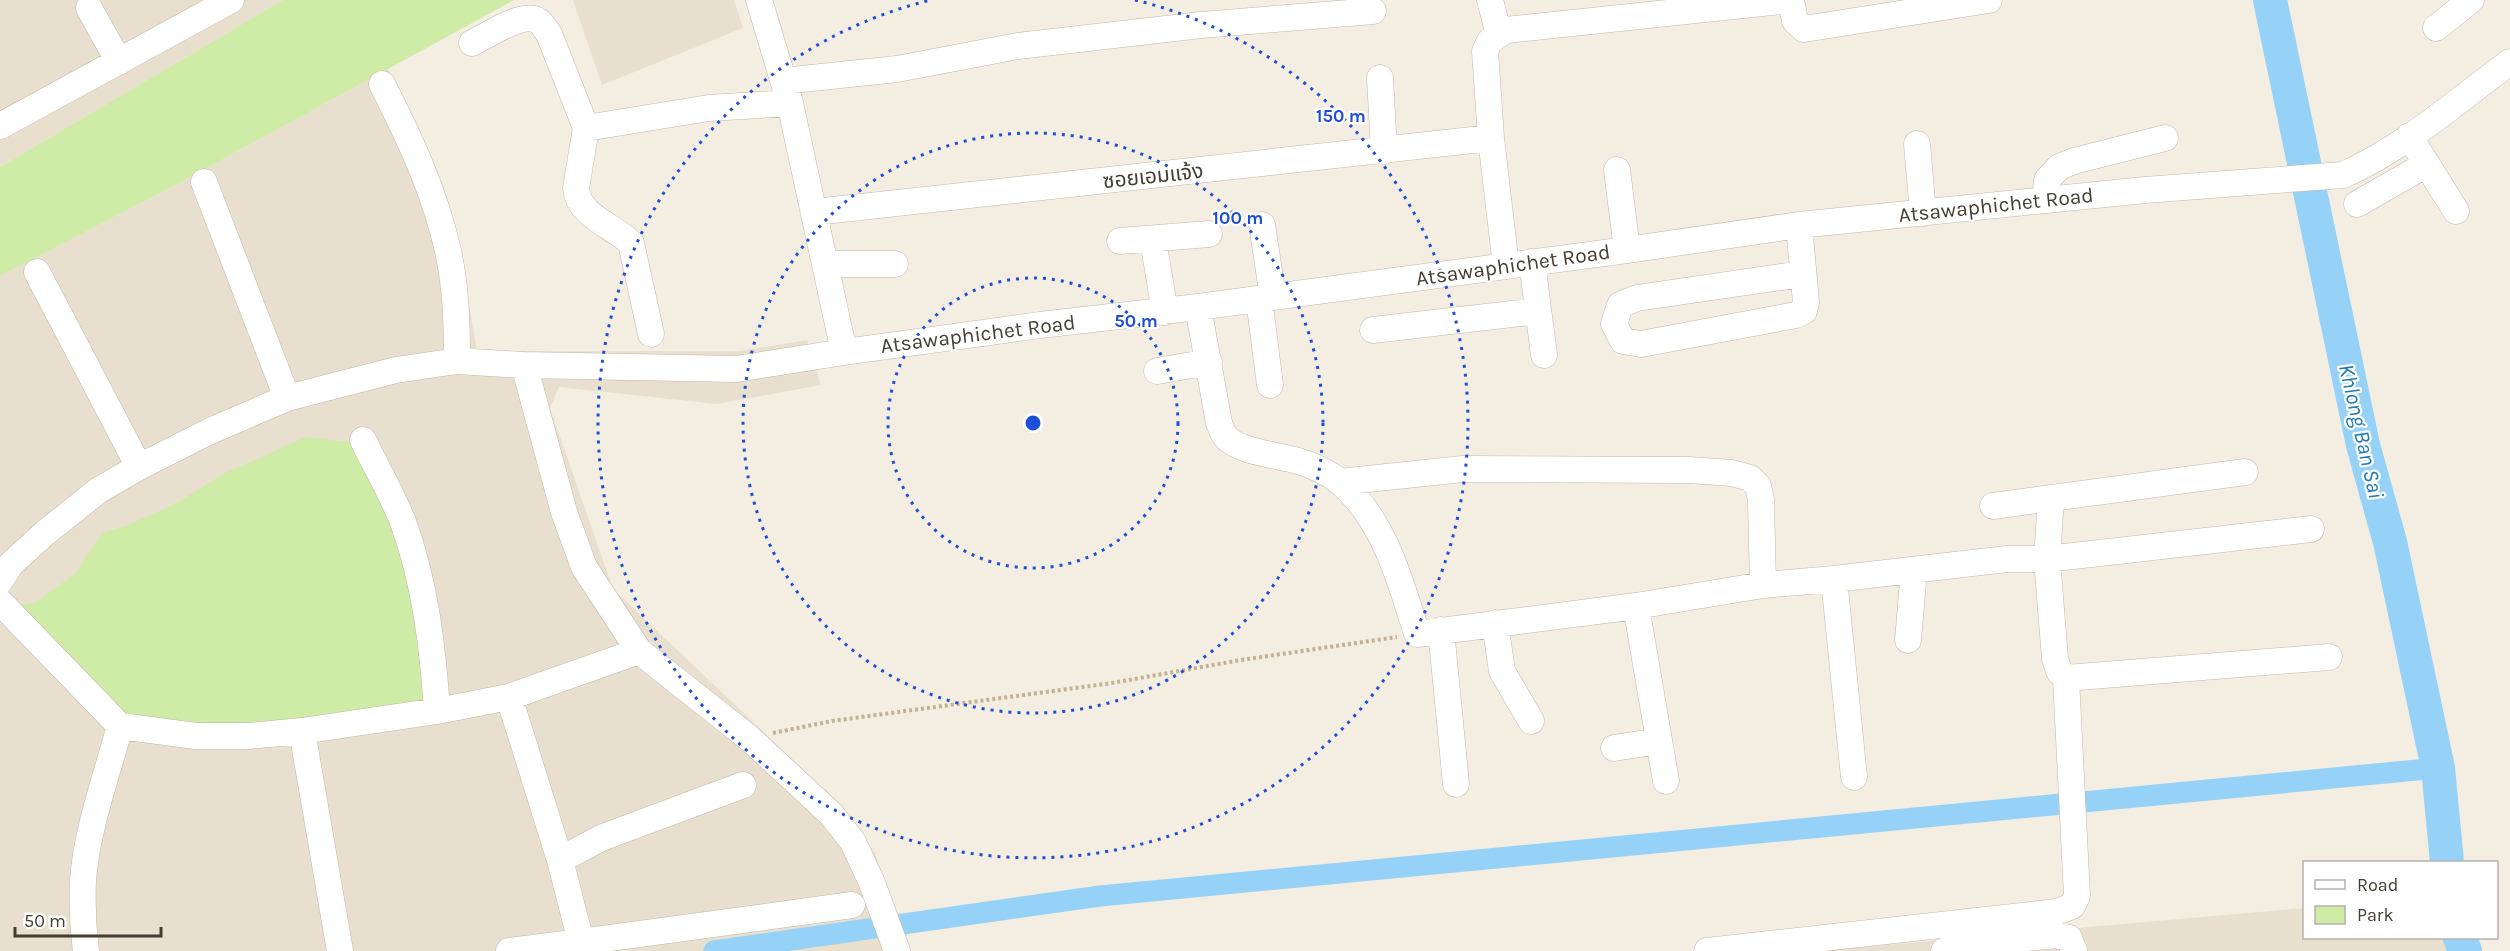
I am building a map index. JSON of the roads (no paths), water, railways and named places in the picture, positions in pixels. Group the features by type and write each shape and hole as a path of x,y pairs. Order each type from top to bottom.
{"street":[{"path":"0,126 231,0"},
{"path":"759,0 787,92 844,352"},
{"path":"1490,0 1499,35"},
{"path":"1506,266 1491,138 1485,51 1490,41 1506,30 1791,0 1795,21 1804,29 1989,0"},
{"path":"2436,28 2471,0"},
{"path":"89,8 119,62"},
{"path":"586,128 709,108 997,48 1201,25 1373,11"},
{"path":"472,43 518,20 531,18 540,21 549,34 586,128 576,198 631,243 651,334"},
{"name":"Atsawaphichet Road","path":"4,564 99,490 139,466 208,432 287,398 396,370 457,361 524,365 736,369 1040,325 1198,308 1799,225 2045,200 2343,175 2363,166 2409,136 2510,62"},
{"path":"1380,78 1384,151"},
{"path":"382,84 411,142 431,194 448,250 457,313 457,361"},
{"path":"2409,136 2456,211"},
{"name":"ซอยเอมแจ้ง","path":"815,212 1491,138"},
{"path":"2045,200 2047,180 2059,167 2074,161 2165,138"},
{"path":"1917,144 1923,213"},
{"path":"2357,204 2427,164"},
{"path":"1617,170 1627,250"},
{"path":"204,182 287,398"},
{"path":"1262,225 1270,385"},
{"path":"1799,225 1806,302 1804,311 1796,315 1641,344 1623,341 1614,324 1620,305 1637,298 1803,274"},
{"path":"1120,241 1209,234"},
{"path":"1153,240 1165,312"},
{"path":"1532,262 1544,356"},
{"path":"826,264 895,264"},
{"path":"38,272 139,466"},
{"path":"1198,308 1219,423 1225,436 1235,444 1299,461 1323,470 1339,482 1377,524 1403,589 1429,632 1456,784"},
{"path":"1373,330 1538,310"},
{"path":"1157,372 1209,362"},
{"path":"524,365 564,512 584,567 639,651 749,738 832,815 853,842 873,883 896,947"},
{"path":"363,440 403,522 420,581 430,642 437,711"},
{"path":"1339,482 1463,469 1689,470 1732,473 1749,478 1758,486 1761,500 1764,585"},
{"path":"1993,506 2245,472"},
{"path":"1707,951 2057,912 2072,906 2077,896 2066,678 2059,671 2055,659 2048,559 2051,498"},
{"path":"1429,632 1636,606 1764,585 2007,558 2048,559 2311,529"},
{"path":"1908,640 1914,570"},
{"path":"1834,579 1854,777"},
{"path":"0,602 120,726 196,735 248,736 302,731 437,711 509,697 639,651"},
{"path":"1636,606 1666,781"},
{"path":"1495,623 1503,671 1531,721"},
{"path":"2066,678 2329,657"},
{"path":"509,697 560,860 581,942"},
{"path":"86,951 83,923 83,880 89,844 120,726"},
{"path":"302,731 340,951"},
{"path":"1614,748 1659,741"},
{"path":"560,860 602,838 743,785"},
{"path":"509,951 852,905"},
{"path":"1944,951 1968,944 2056,934 2069,938 2074,951"}],"waterway":[{"name":"Khlong Ban Sai","path":"2270,0 2363,445 2390,542 2438,768 2447,861"},
{"path":"714,951 1100,896 2438,768"},
{"name":"Khlong Ban Sai","path":"2460,939 2465,951"}]}
